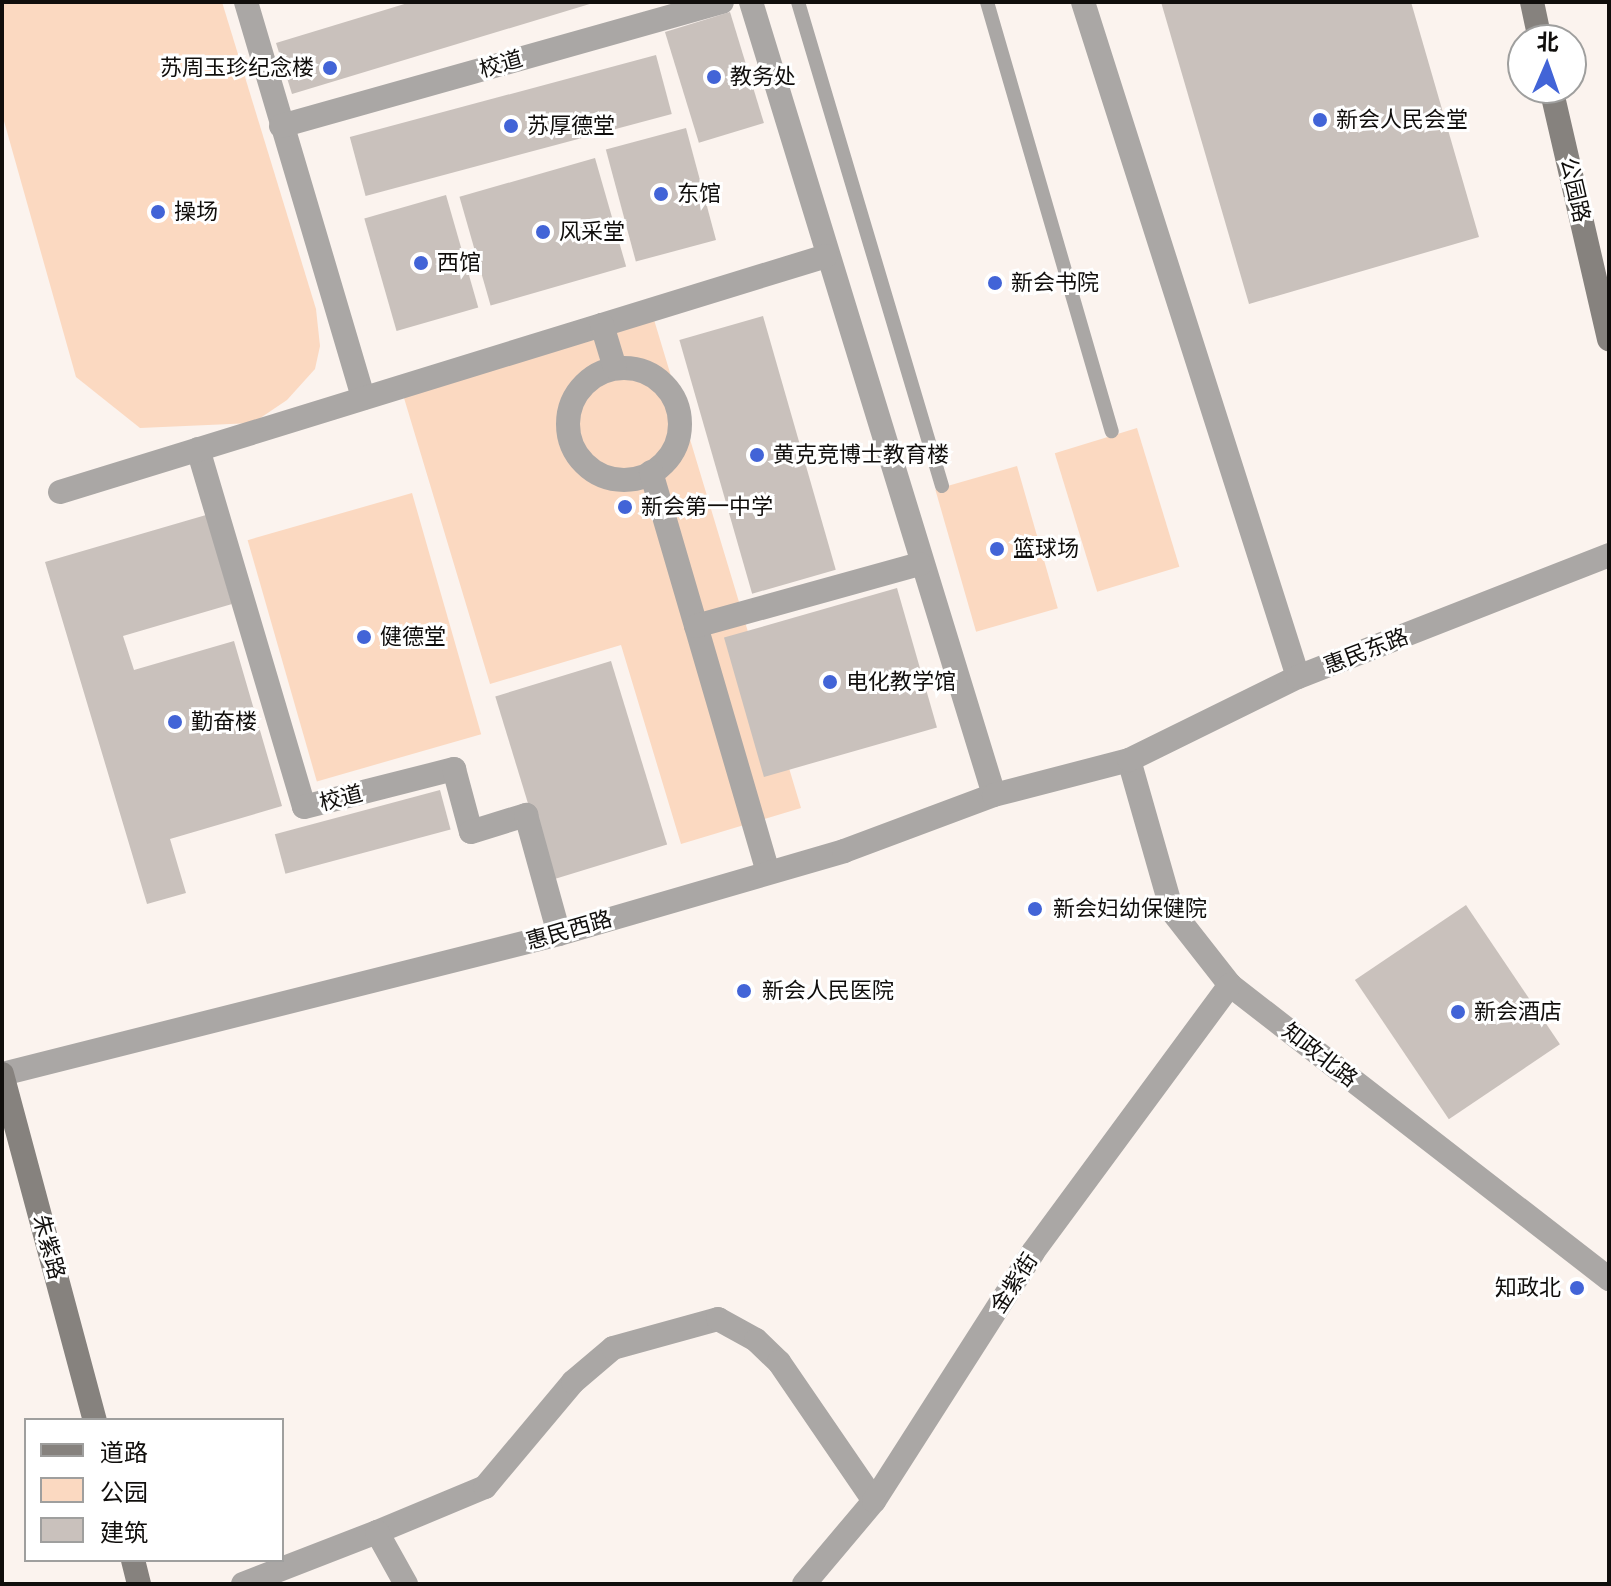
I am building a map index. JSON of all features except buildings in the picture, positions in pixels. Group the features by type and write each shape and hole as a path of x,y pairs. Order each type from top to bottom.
{"street":[{"path":"246,2 363,398"},
{"name":"校道","path":"281,126 722,2"},
{"path":"751,2 920,564 994,795"},
{"path":"1083,2 1298,677"},
{"path":"1532,2 1537,24"},
{"name":"公园路","path":"1555,104 1609,339"},
{"path":"60,492 826,256"},
{"path":"602,325 615,368"},
{"path":"615,368 653,376 677,406 676,444 651,472 635,479 600,475 586,465 568,435 570,409 582,386 615,368"},
{"name":"校道","path":"198,449 304,807 454,769 471,832 526,815 559,934"},
{"path":"651,472 768,871"},
{"name":"惠民东路","path":"1129,760 1298,677 1609,555"},
{"path":"696,626 920,564"},
{"name":"惠民西路","path":"2,1074 559,934 844,851 994,795 1129,760"},
{"name":"知政北路","path":"1129,760 1172,911 1230,985 1609,1279"},
{"name":"金紫街","path":"804,1584 874,1501 1033,1252 1230,985"},
{"name":"朱紫路","path":"2,1074 94,1418"},
{"path":"243,1584 485,1487 573,1382 613,1348 718,1319 756,1340 779,1362 874,1501"},
{"path":"377,1532 406,1584"},
{"path":"134,1562 139,1584"}],"lane":[{"path":"798,2 942,486"},
{"path":"987,2 1112,431"}],"green space":[{"name":"操场","path":"2,2 222,2 316,309 320,346 315,369 287,400 253,423 140,428 76,377 2,114"},
{"path":"652,313 801,808 681,844 621,645 490,684 401,388"},
{"name":"篮球场","path":"1137,428 1179,567 1097,592 1055,453"},
{"name":"篮球场","path":"1017,466 1058,608 976,632 935,489"},
{"name":"健德堂","path":"412,493 481,734 317,781 248,540"}],"place":[{"name":"苏周玉珍纪念楼","path":"330,68"},
{"name":"教务处","path":"714,77"},
{"name":"新会人民会堂","path":"1320,120"},
{"name":"苏厚德堂","path":"511,126"},
{"name":"东馆","path":"661,194"},
{"name":"操场","path":"158,212"},
{"name":"风采堂","path":"543,232"},
{"name":"西馆","path":"421,263"},
{"name":"新会书院","path":"995,283"},
{"name":"黄克竞博士教育楼","path":"757,455"},
{"name":"新会第一中学","path":"625,507"},
{"name":"篮球场","path":"997,549"},
{"name":"健德堂","path":"364,637"},
{"name":"电化教学馆","path":"830,682"},
{"name":"勤奋楼","path":"175,722"},
{"name":"新会妇幼保健院","path":"1035,909"},
{"name":"新会人民医院","path":"744,991"},
{"name":"新会酒店","path":"1458,1012"},
{"name":"知政北","path":"1577,1288"}]}
